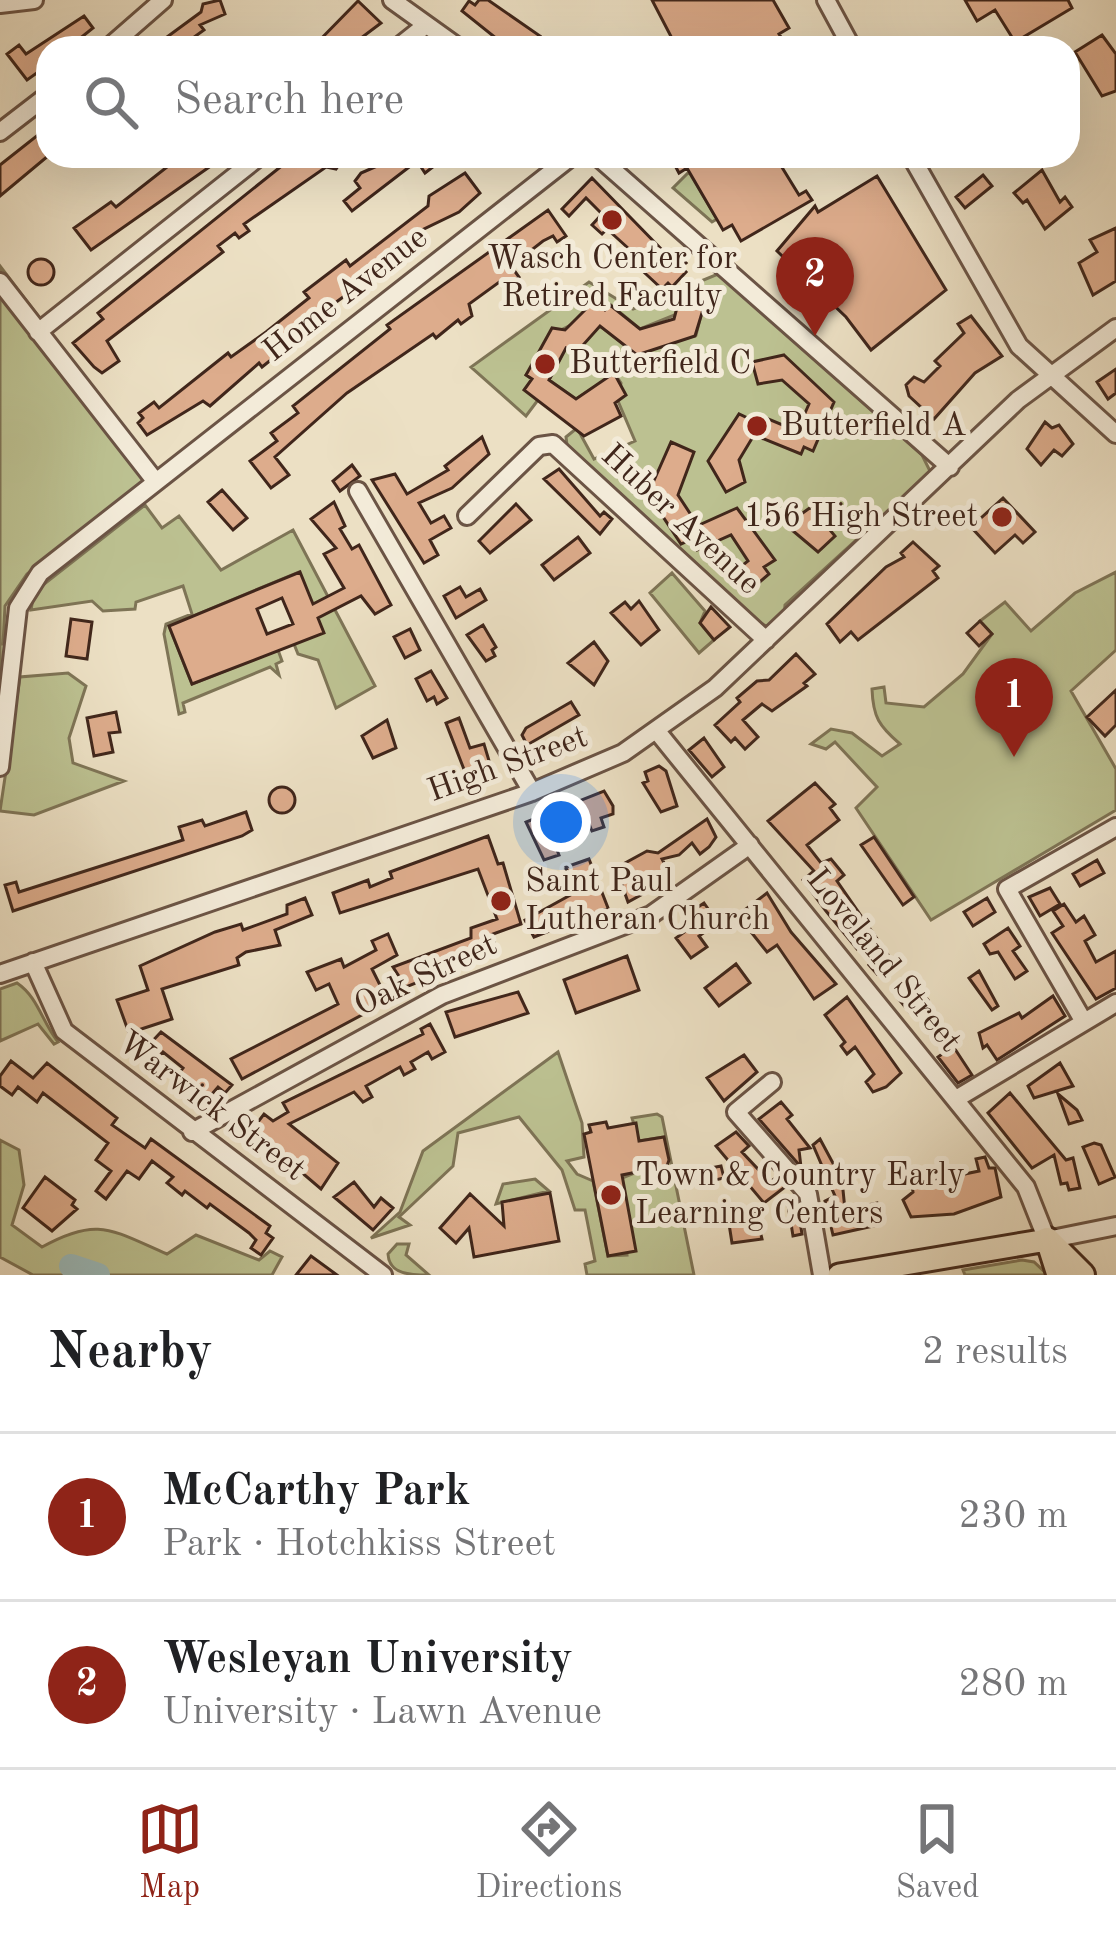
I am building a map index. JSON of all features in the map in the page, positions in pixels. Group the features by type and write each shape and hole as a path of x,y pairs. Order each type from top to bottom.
{"highway":[{"path":"1047,1240 1082,1275"}],"main road":[{"path":"839,1275 1047,1240 1058,1275"}],"street":[{"path":"0,4 34,0"},
{"path":"122,36 164,0"},
{"path":"392,0 442,36"},
{"path":"826,0 846,36"},
{"path":"412,36 426,25"},
{"path":"0,132 36,104"},
{"path":"38,332 245,168"},
{"name":"Home Avenue","path":"0,767 23,595 40,573 557,168"},
{"path":"611,168 950,467"},
{"path":"918,168 994,309 1046,376 1116,434"},
{"path":"0,283 156,482"},
{"name":"High Street","path":"0,974 603,764 715,688 1046,376 1116,328"},
{"name":"Huber Avenue","path":"467,516 539,446 553,444 766,640"},
{"path":"358,491 532,792"},
{"name":"Loveland Street","path":"656,730 1026,1187 1047,1240"},
{"path":"1084,1022 1007,890 1116,826"},
{"name":"Oak Street","path":"192,1132 442,994 650,915 750,845"},
{"name":"Warwick Street","path":"33,962 44,997 64,1031 383,1275"},
{"path":"956,1099 1116,1004"},
{"path":"772,1082 736,1112 808,1194 822,1275"},
{"path":"1047,1240 1116,1226"}],"green space":[{"path":"689,172 717,219 712,222 673,188"},
{"path":"0,266 156,471 27,574 5,606 3,644 9,645 0,734"},
{"path":"718,274 922,455 931,473 926,485 912,489 785,605 784,617 771,627 760,624 567,445 566,437 577,428 594,459 635,441 618,401 621,383 615,374 576,399 549,380 566,348 600,326 637,354 696,335 704,303 640,329 611,305 563,329 526,375 532,379 525,390 538,400 526,416 471,367 589,282 633,309"},
{"path":"145,505 162,528 179,516 221,570 293,530 375,686 336,708 318,660 298,654 294,644 299,572 169,626 192,684 278,650 282,661 276,664 279,675 270,667 183,703 185,712 179,714 164,634 166,624 192,614 183,586 136,602 135,609 103,611 92,601 31,610 34,592"},
{"path":"1116,572 1116,650 1071,691 1116,769 1116,810 931,920 856,808 877,787 835,742 826,749 811,744 831,729 852,733 882,756 900,744 878,720 872,689 884,687 886,703 924,707 963,674 992,634 980,621 1005,602 1031,631 1075,593"},
{"path":"672,573 705,611 700,623 714,640 699,653 650,593"},
{"path":"68,673 86,686 69,738 73,763 124,781 34,815 0,811 20,677"},
{"path":"17,983 30,995 58,1042 54,1044 38,1024 0,1041 0,989"},
{"path":"558,1052 582,1123 584,1157 567,1161 577,1174 593,1181 608,1256 627,1255 622,1178 669,1159 664,1137 639,1141 632,1118 657,1114 662,1117 694,1275 587,1275 585,1264 595,1261 585,1210 575,1210 562,1170 519,1117 458,1133 453,1166 399,1217 410,1225 371,1238 400,1212 423,1151"},
{"path":"0,1140 19,1150 24,1185 12,1225 42,1247 91,1229 118,1233 167,1254 196,1235 259,1260 270,1251 282,1257 272,1275 33,1275 0,1257"},
{"path":"535,1179 549,1191 496,1204 503,1184"},
{"path":"397,1244 409,1244 406,1255 429,1275 392,1266 388,1254"},
{"path":"1034,1262 1048,1275 965,1275 963,1270"}],"building":[{"path":"220,0 225,14 200,25 204,30 196,36 168,36 201,12 203,4"},
{"path":"488,0 540,36 493,36 462,11 469,1 475,5"},
{"path":"652,0 773,0 789,28 780,36 671,36"},
{"path":"965,0 1068,0 1072,8 1025,36 1011,36 995,10 977,21"},
{"path":"358,1 381,23 364,36 324,36"},
{"path":"84,16 93,28 83,36 53,36"},
{"path":"1102,35 1116,54 1116,91 1102,96 1080,60 1080,49"},
{"path":"19,45 26,54 36,47 36,74 27,80 7,54"},
{"path":"36,136 36,166 0,196 0,165"},
{"path":"166,168 208,168 91,250 74,228 111,202 116,207"},
{"path":"279,168 325,168 244,224 249,231 239,238 235,233 218,246 223,252 107,341 119,361 102,373 73,343 103,319 98,313"},
{"path":"372,168 408,168 352,211 344,201 360,188 355,181"},
{"path":"687,168 782,168 799,195 806,191 812,200 741,241 732,225 723,230"},
{"path":"1042,170 1060,202 1065,197 1072,207 1045,229 1027,200 1023,203 1014,193"},
{"path":"465,173 480,193 459,212 420,231 424,238 313,319 316,324 262,367 259,363 210,406 203,401 147,435 138,423 143,418 139,413 154,402 159,408 228,353 231,357 266,332 309,298 304,292 346,260 350,266 428,206 429,196"},
{"path":"983,175 992,186 965,208 956,197"},
{"path":"877,176 946,290 871,350 846,317 777,251 815,206 818,212"},
{"path":"592,178 669,257 678,255 686,263 681,267 686,272 672,287 668,283 662,289 633,262 628,248 607,229 602,234 592,225 602,214 586,198 569,216 562,209"},
{"path":"548,210 566,236 557,242 553,236 543,241 511,266 519,277 507,287 502,280 469,304 472,316 461,324 458,320 436,338 433,334 347,393 275,457 289,475 271,488 250,461 277,441 271,433 298,413 293,406 390,329 387,325"},
{"path":"1116,228 1116,281 1093,295 1079,263 1097,252 1090,240"},
{"path":"41,259 54,272 41,285 28,272"},
{"name":"Butterfield C","path":"680,296 705,303 695,336 637,355 600,326 576,353 566,348 549,380 576,399 614,373 626,395 615,403 621,416 584,436 524,390 532,379 526,375 552,328 565,330 595,300 605,310 610,305 640,329 674,319"},
{"path":"971,316 1002,356 975,373 934,419 909,396 906,385 914,377 924,382 940,366 935,361 964,333 958,324"},
{"name":"Butterfield A","path":"784,355 834,402 813,451 804,447 801,454 754,435 739,460 745,482 726,492 708,461 739,414 752,420 756,414 797,431 809,404 782,380 758,384 752,362"},
{"path":"1116,369 1116,393 1108,399 1097,382"},
{"path":"1045,422 1052,428 1059,425 1073,444 1062,456 1054,450 1041,465 1027,449"},
{"path":"482,437 489,454 452,488 419,503 431,523 444,516 451,528 430,540 438,555 424,563 372,480 395,474 407,494 448,470 445,466"},
{"path":"671,442 694,452 678,495 695,521 699,525 737,508 775,560 764,567 769,574 747,593 728,577 748,561 731,535 697,550 692,539 681,544 648,494"},
{"path":"352,465 360,476 340,491 333,481"},
{"path":"559,469 600,516 604,512 612,519 600,534 544,479"},
{"path":"222,490 247,518 233,530 208,502"},
{"name":"156 High Street","path":"1003,498 1035,532 1023,543 1015,535 995,553 971,527"},
{"path":"334,502 345,526 340,529 352,549 359,545 391,605 375,614 361,596 318,618 324,633 192,684 169,626 300,572 313,604 344,588 324,554 336,548 311,519","holes":["282,598 293,624 267,634 257,609"]},
{"path":"516,504 531,520 490,553 479,541"},
{"path":"811,507 835,536 818,552 786,525"},
{"path":"578,537 590,553 554,580 542,565"},
{"path":"913,542 939,566 933,571 938,578 858,640 851,632 840,642 827,624 886,567 904,557 901,553"},
{"path":"460,587 466,597 480,589 486,600 456,618 444,596"},
{"path":"639,601 659,630 641,645 611,613 625,602 631,609"},
{"path":"711,607 730,627 714,640 700,623"},
{"path":"71,619 92,622 87,659 66,656"},
{"path":"980,621 992,634 979,646 967,633"},
{"path":"483,625 496,647 492,650 495,656 486,661 467,635"},
{"path":"410,629 420,650 405,658 394,637"},
{"path":"594,642 608,661 594,685 568,663"},
{"path":"796,654 815,674 804,683 807,686 772,711 762,704 743,720 758,737 745,749 735,738 731,742 715,725 740,702 737,698 757,681 769,680"},
{"path":"431,671 447,698 437,704 434,697 427,701 416,679"},
{"path":"1116,690 1116,725 1105,736 1087,717"},
{"path":"571,702 579,715 527,745 522,735 526,728"},
{"path":"116,712 120,732 109,733 113,752 94,756 87,718"},
{"path":"459,718 470,748 484,744 490,764 465,772 446,723"},
{"path":"387,720 396,748 373,758 362,736"},
{"path":"704,738 724,767 712,777 689,750"},
{"path":"659,766 666,771 677,806 661,812 643,783 648,781 645,772"},
{"path":"815,783 835,804 830,808 839,820 807,845 821,863 831,859 844,875 837,881 893,962 877,974 869,965 877,959 865,943 857,949 826,911 803,880 814,871 768,821"},
{"path":"282,787 295,800 282,813 269,800"},
{"path":"604,791 613,814 601,818 604,827 592,831 589,824 577,829 580,836 555,845 559,855 544,860 526,822"},
{"path":"246,812 252,830 242,836 13,911 5,885 16,882 19,892 183,840 179,827 202,820 205,826"},
{"path":"707,819 716,837 709,847 700,854 692,843 679,855 662,859 672,878 628,902 616,868 647,851 658,853"},
{"path":"488,836 498,864 503,863 521,924 493,934 496,951 406,987 393,967 471,938 471,928 497,919 478,869 340,913 333,893 368,880 370,887 392,878 390,872"},
{"path":"874,837 914,897 903,905 861,845"},
{"path":"589,859 608,908 534,937 525,920 574,893 566,867"},
{"path":"1097,860 1104,873 1080,886 1073,874"},
{"path":"1050,888 1060,904 1040,916 1029,897"},
{"path":"767,893 791,932 836,984 814,999 777,945 767,952 743,922 742,912"},
{"path":"305,898 312,915 275,930 280,945 246,952 237,958 239,965 162,989 172,1019 129,1033 117,1000 148,990 140,966 215,932 241,924 243,930 287,914 287,905"},
{"path":"987,898 995,912 973,926 964,912"},
{"path":"704,903 718,923 699,936 707,947 691,958 676,938 698,922 692,911"},
{"path":"1064,904 1076,922 1084,916 1095,935 1085,941 1096,962 1116,951 1116,988 1096,999 1052,933 1063,926 1053,911"},
{"path":"1008,928 1020,946 1013,951 1027,971 1015,979 998,952 990,954 984,944"},
{"path":"388,934 397,955 372,969 388,1001 242,1079 231,1059 338,1004 329,984 316,990 307,972 341,959 344,967 376,950 372,941"},
{"path":"627,956 639,990 576,1013 564,980"},
{"path":"736,964 750,983 719,1006 705,988"},
{"path":"979,971 998,1006 992,1010 969,978"},
{"path":"914,983 928,1000 911,1014 897,997 904,985"},
{"path":"518,992 528,1013 455,1037 446,1012"},
{"path":"1053,996 1065,1016 997,1060 987,1045 983,1048 979,1033 1019,1013 1022,1018"},
{"path":"847,997 901,1073 873,1092 866,1082 874,1074 855,1047 847,1054 841,1046 845,1042 825,1015"},
{"path":"430,1024 445,1052 432,1059 428,1052 411,1062 415,1069 404,1075 400,1067 366,1086 372,1097 363,1102 354,1092 289,1124 338,1163 321,1189 252,1130 264,1114 273,1121 288,1112 283,1103 423,1034 421,1029"},
{"path":"161,1032 232,1085 225,1093 218,1087 205,1102 176,1077 183,1068 163,1052 157,1058 146,1048"},
{"path":"953,1046 972,1075 958,1083 938,1057"},
{"path":"744,1055 757,1072 724,1101 707,1078"},
{"path":"11,1061 33,1078 47,1063 117,1118 112,1125 145,1148 151,1139 270,1226 266,1233 273,1238 261,1255 251,1248 256,1240 249,1233 210,1204 207,1208 185,1191 182,1195 167,1183 173,1177 152,1161 139,1179 127,1171 106,1199 96,1191 111,1171 96,1160 108,1143 43,1093 37,1102 18,1087 12,1095 0,1086 0,1076"},
{"path":"1060,1063 1073,1086 1034,1098 1028,1086"},
{"path":"1010,1093 1066,1160 1073,1158 1080,1188 1069,1190 1067,1183 1061,1184 1054,1155 1032,1168 988,1113"},
{"path":"1058,1094 1077,1110 1082,1120 1069,1124"},
{"path":"781,1102 792,1115 787,1119 810,1148 799,1150 801,1167 759,1119"},
{"name":"Town & Country Early Learning Centers","path":"606,1122 608,1128 636,1123 639,1141 664,1137 669,1160 667,1166 622,1175 636,1251 608,1256 584,1134 591,1132 589,1125"},
{"path":"736,1132 749,1146 742,1152 770,1182 777,1177 785,1187 764,1203 716,1146"},
{"path":"820,1139 842,1180 845,1210 877,1203 882,1224 833,1235 825,1201 835,1196 813,1145"},
{"path":"1101,1145 1115,1177 1099,1184 1083,1147"},
{"path":"985,1157 989,1168 995,1168 1001,1197 954,1214 911,1217 903,1200 913,1192 912,1185 979,1171 976,1159"},
{"path":"721,1166 724,1178 698,1184 695,1171"},
{"path":"45,1177 75,1200 72,1205 77,1209 52,1231 23,1208"},
{"path":"354,1182 374,1207 381,1198 393,1208 373,1230 334,1197"},
{"path":"550,1193 559,1241 474,1257 469,1228 456,1243 440,1228 470,1194 504,1226 502,1202"},
{"path":"797,1203 802,1234 793,1236 788,1205"},
{"path":"761,1206 755,1210 762,1239 732,1243 727,1211"},
{"path":"311,1256 337,1275 296,1275"}],"waterway":[{"path":"71,1266 98,1275"}],"place":[{"name":"Wasch Center for Retired Faculty","path":"612,220"},
{"name":"Wesleyan University","path":"815,336"},
{"name":"Butterfield C","path":"545,364"},
{"name":"Butterfield A","path":"757,426"},
{"name":"156 High Street","path":"1002,517"},
{"name":"McCarthy Park","path":"1014,757"},
{"name":"Saint Paul Lutheran Church","path":"501,901"},
{"name":"Town & Country Early Learning Centers","path":"611,1195"}]}
